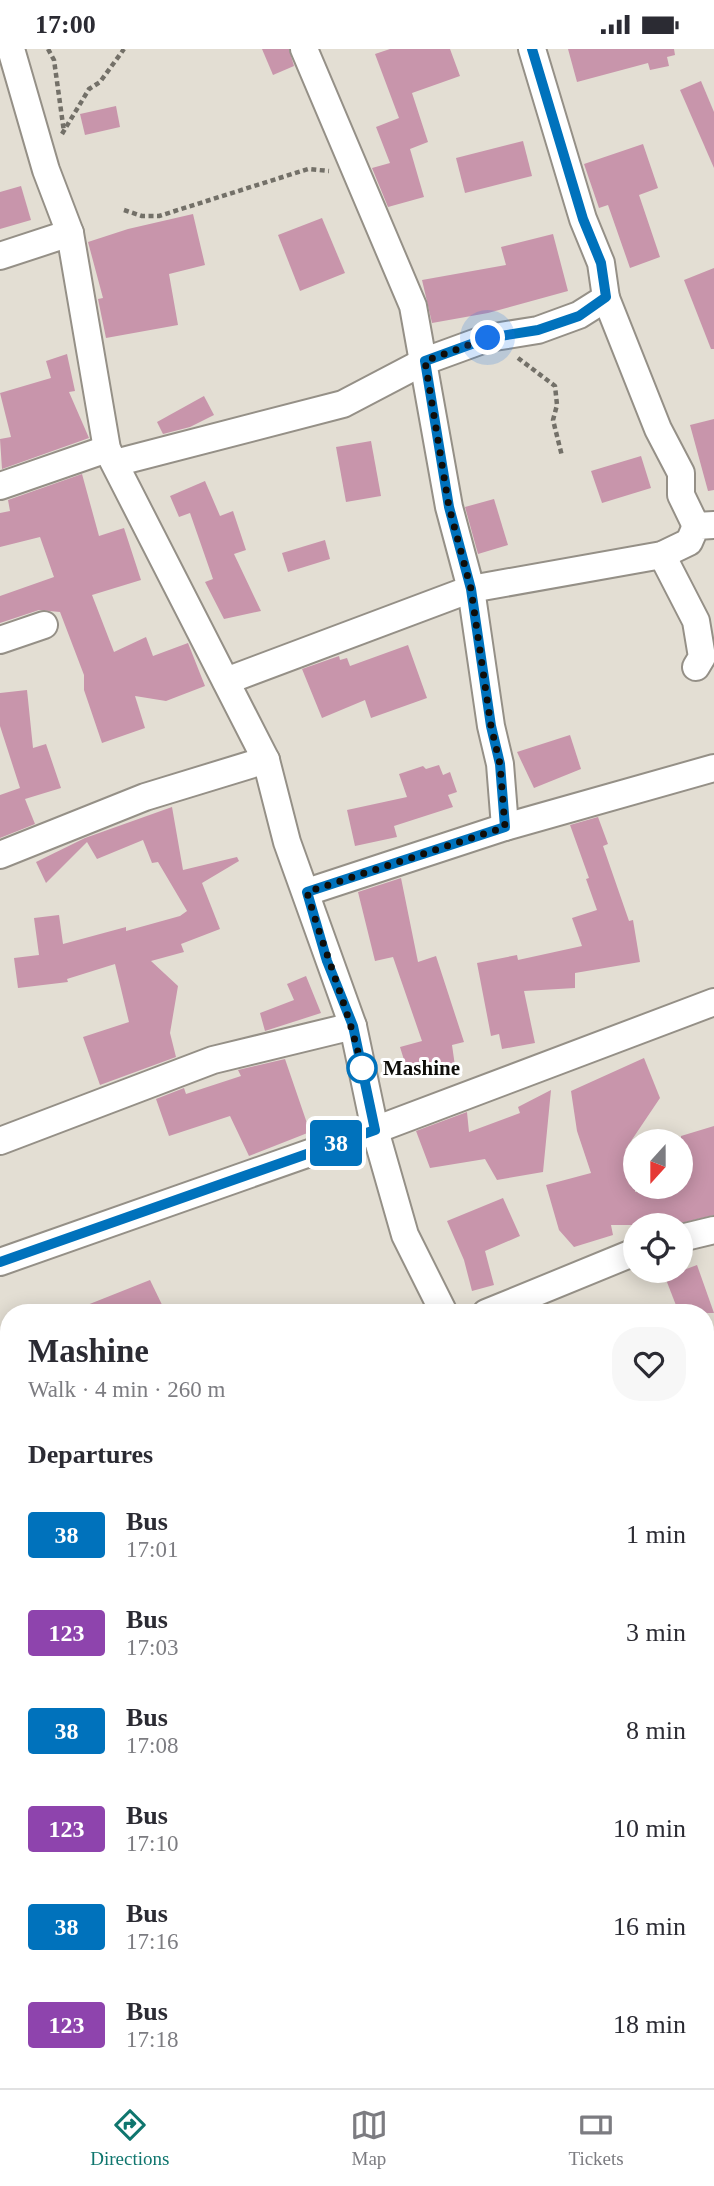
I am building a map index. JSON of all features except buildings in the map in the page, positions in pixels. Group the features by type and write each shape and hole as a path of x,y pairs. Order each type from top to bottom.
{"street":[{"path":"11,49 38,143 70,233 111,456 266,760 287,842 307,892 327,961 353,1026 375,1130 405,1235 440,1304"},
{"path":"304,49 413,306 425,361 449,507 471,589 491,726 500,764 505,827"},
{"path":"226,681 471,589 662,555 689,542 705,526 681,495 681,473 658,429 606,297 601,263 583,219 532,49"},
{"path":"0,256 70,233"},
{"path":"0,487 111,456 343,404 425,361 488,338 538,330 579,316 606,297"},
{"path":"662,555 696,621 702,657 696,667"},
{"path":"0,641 44,625"},
{"path":"0,855 145,797 266,760"},
{"path":"307,892 505,827 714,768"},
{"path":"0,1262 375,1130 714,1002"},
{"path":"0,1141 214,1060 353,1026"},
{"path":"693,1235 714,1230"},
{"path":"508,1304 623,1257"}],"path":[{"path":"48,49 54,60 64,133"},
{"path":"38,143 64,133 89,89 100,82 124,49"},
{"path":"124,210 142,216 159,216 308,169 358,172"},
{"path":"488,338 554,383 557,398 554,421 562,456"}],"bus line":[{"name":"38","path":"0,1262 375,1130 353,1026 327,961 307,892 505,827 500,764 491,726 471,589 449,507 425,361 488,338 538,330 579,316 606,297 601,263 583,219 532,49"}],"place":[{"name":"Mashine","path":"362,1068"}],"route":[{"path":"362,1068 364,1078 353,1026 327,961 307,892 505,827 500,764 491,726 471,589 449,507 425,361 488,338"}]}
